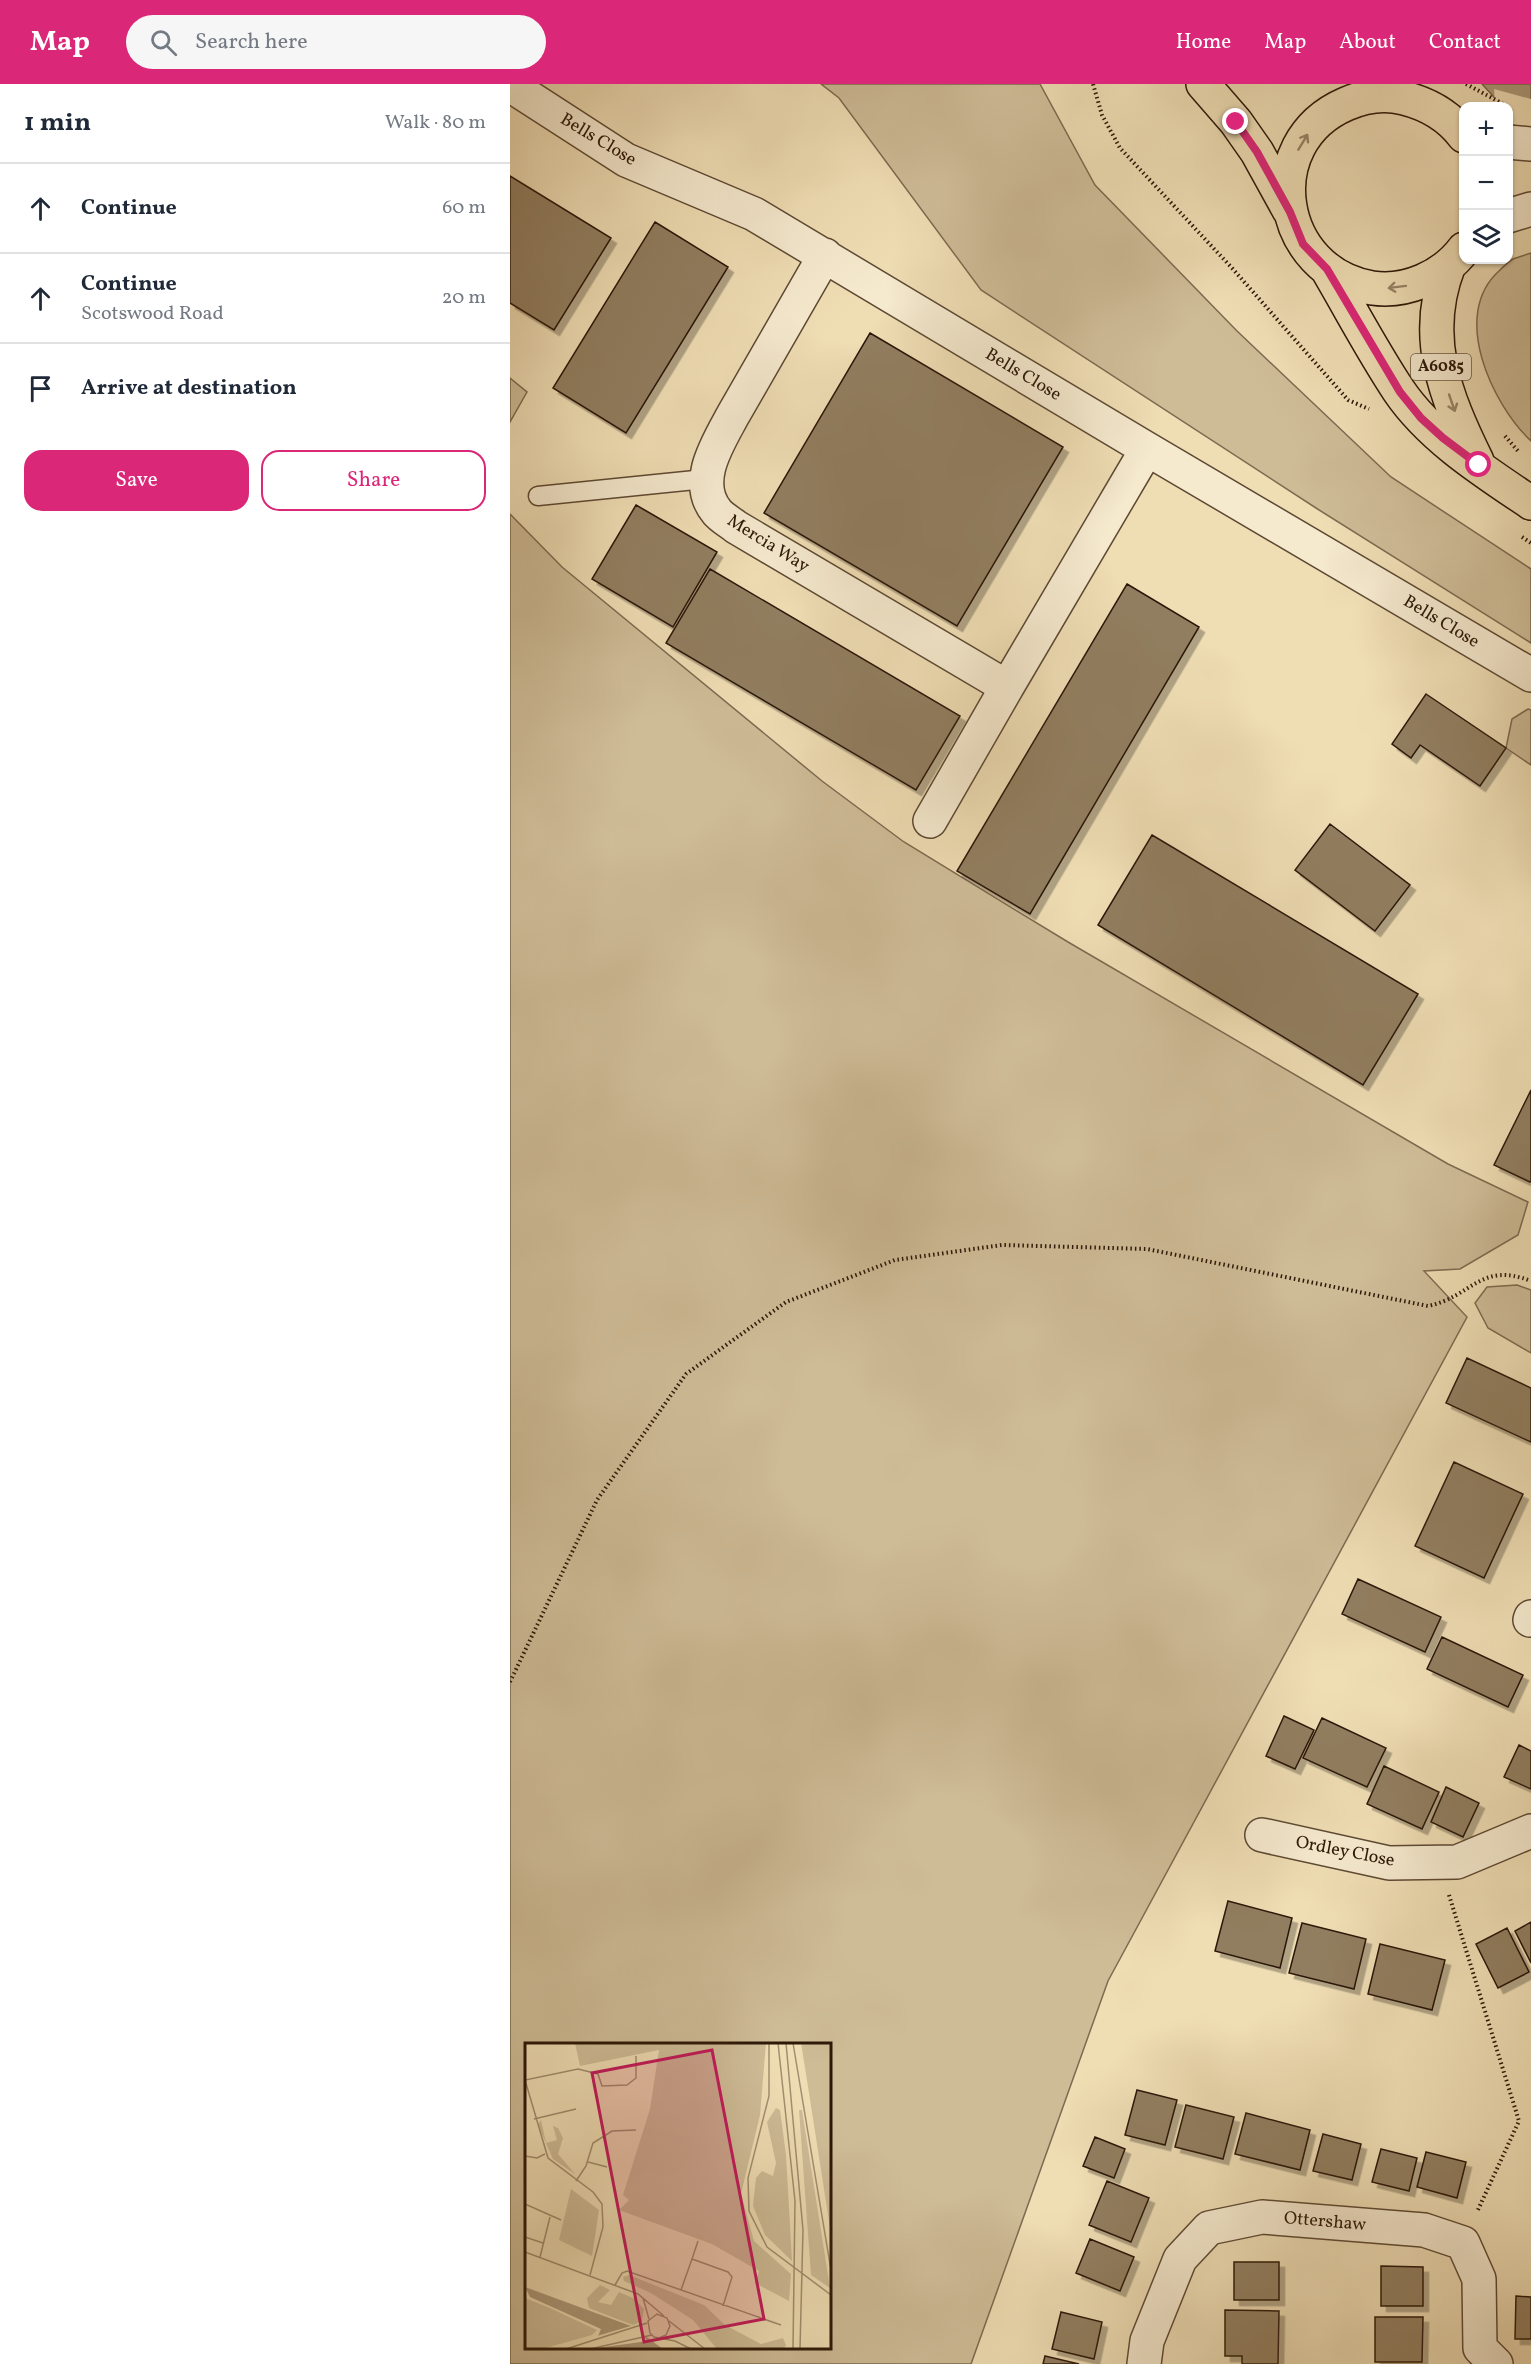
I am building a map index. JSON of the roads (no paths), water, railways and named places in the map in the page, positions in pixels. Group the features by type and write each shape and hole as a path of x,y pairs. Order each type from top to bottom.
{"main road":[{"path":"1203,84 1236,122 1257,152 1290,212 1303,244 1327,269 1342,279 1360,286 1378,289 1416,284 1434,276 1456,257"},
{"path":"1365,84 1420,102 1440,113 1459,129"},
{"path":"1290,212 1288,192 1290,171 1306,135 1336,108 1355,100 1375,96 1398,96"},
{"name":"A6085","path":"1456,257 1440,288 1435,330 1448,394 1460,426 1479,465"},
{"name":"A6085","path":"1327,269 1400,392 1421,418 1443,438 1531,503"}],"street":[{"name":"Bells Close","path":"510,85 626,160 754,214 825,255 1147,450 1531,675"},
{"path":"1513,142 1531,144"},
{"path":"1513,215 1531,209"},
{"path":"705,479 719,440 825,255"},
{"path":"930,821 1147,450"},
{"name":"Mercia Way","path":"705,479 707,496 717,513 736,527 1007,687"},
{"name":"Ordley Close","path":"1262,1835 1389,1863 1457,1862 1531,1831"},
{"name":"Ottershaw","path":"1144,2364 1146,2341 1180,2259 1209,2228 1262,2217 1424,2230 1463,2243 1479,2278 1480,2348 1496,2364"}],"lane":[{"path":"538,496 705,479"}]}
